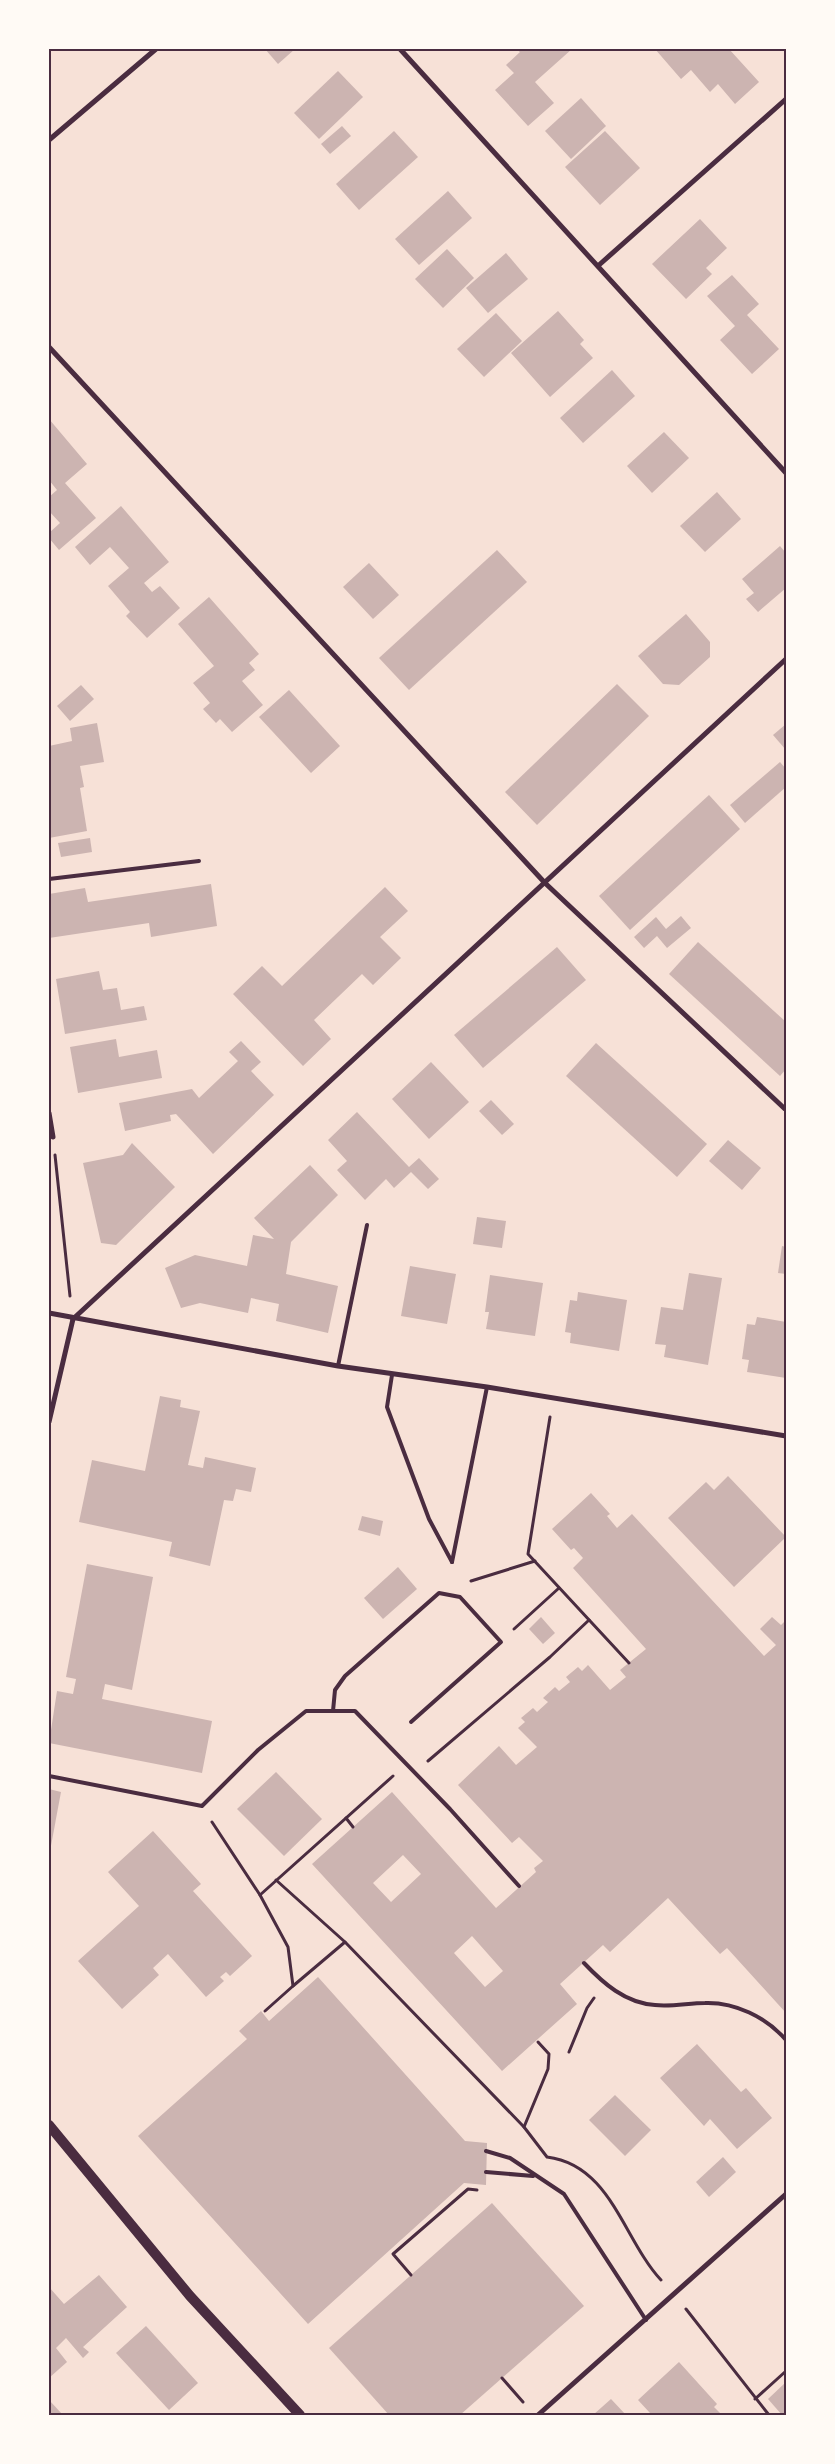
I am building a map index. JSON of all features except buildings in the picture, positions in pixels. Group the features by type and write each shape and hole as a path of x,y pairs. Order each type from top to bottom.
{"main road":[{"path":"49,2125 190,2296 300,2415"}],"street":[{"path":"49,140 156,49"},
{"path":"400,49 599,265 786,474"},
{"path":"599,265 786,99"},
{"path":"49,348 545,882 786,1109"},
{"path":"49,1422 73,1318 786,658"},
{"path":"49,1113 53,1137"},
{"path":"49,1313 338,1366 487,1387 786,1436"},
{"path":"538,2415 675,2295 786,2194"}],"lane":[{"path":"49,879 199,861"},
{"path":"338,1366 367,1225"},
{"path":"392,1375 387,1407 429,1518 452,1562 487,1387"},
{"path":"334,1711 335,1690 346,1676 439,1593 460,1597 500,1642 411,1722"},
{"path":"49,1776 202,1806 258,1750 306,1711 355,1711 519,1886"},
{"path":"584,1963 604,1984 630,1999 654,2006 708,2003 751,2011 786,2040"},
{"path":"486,2151 510,2158 564,2194 646,2320"},
{"path":"486,2172 536,2177"}],"path":[{"path":"53,1137 73,1318"},
{"path":"553,1398 528,1554 628,1663"},
{"path":"466,1580 474,1581 535,1561"},
{"path":"500,1642 559,1588"},
{"path":"260,1895 406,1764 424,1764 550,1657 589,1620"},
{"path":"202,1806 260,1895 288,1947 293,1986"},
{"path":"346,1818 353,1827"},
{"path":"276,1880 345,1942 524,2127 547,2157 564,2159 581,2168 595,2181 612,2203 649,2266 675,2295 769,2415"},
{"path":"265,2012 345,1942"},
{"path":"569,2052 587,2008 604,1984"},
{"path":"524,2127 548,2069 549,2054 538,2042"},
{"path":"522,2167 540,2149"},
{"path":"411,2275 392,2254 468,2189 496,2191 514,2174"},
{"path":"755,2399 786,2371"},
{"path":"502,2378 528,2408"}]}
